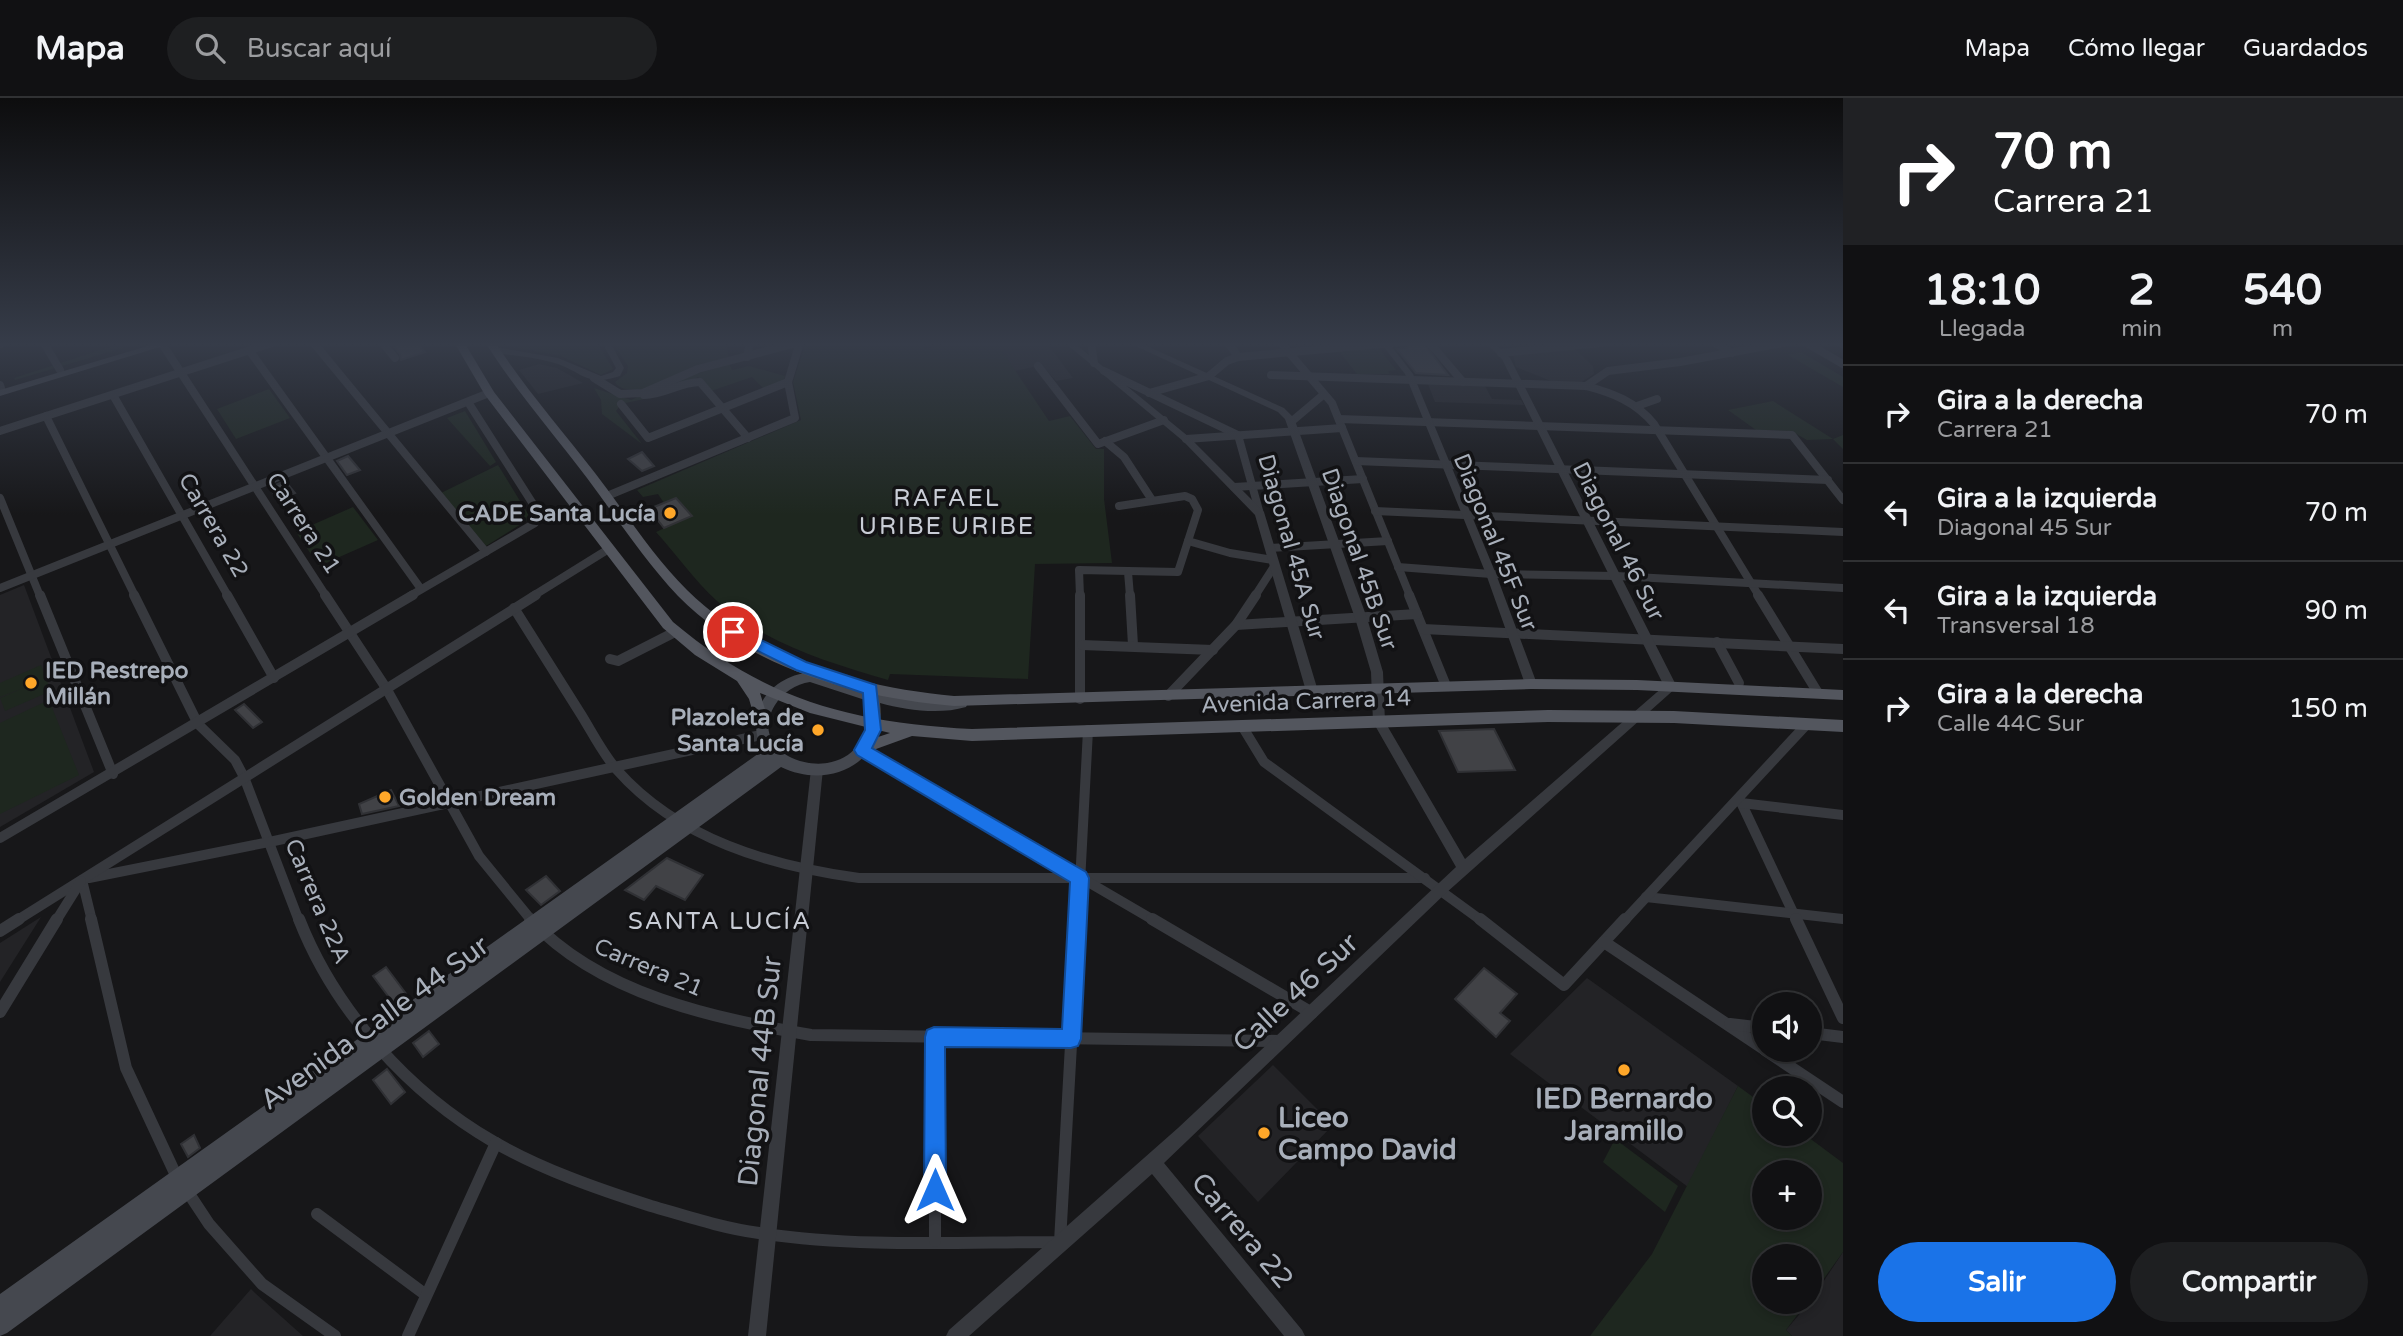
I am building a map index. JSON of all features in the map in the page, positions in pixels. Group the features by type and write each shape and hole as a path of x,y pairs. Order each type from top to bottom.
{"main road":[{"name":"Avenida Carrera 14","path":"494,400 607,550 675,632 739,676 775,694 873,725 918,732 972,734 1525,716 1637,716 1843,726"},
{"name":"Avenida Carrera 14","path":"534,400 672,580 714,620 801,666 871,693"},
{"path":"739,676 755,697 761,719 761,736 775,757 791,766 817,769 847,762 864,749 918,732"},
{"name":"Avenida Carrera 14","path":"775,694 792,682 809,677 871,693 925,700 980,701 1531,684 1843,695"},
{"path":"864,749 873,725 871,693"},
{"path":"761,719 775,694"},
{"path":"1828,725 1843,732"},
{"name":"Avenida Calle 44 Sur","path":"0,1306 182,1185 775,757"},
{"name":"Avenida Calle 44 Sur","path":"0,1326 182,1185"}],"street":[{"path":"0,431 98,400"},
{"name":"Carrera 22","path":"116,400 274,678"},
{"name":"Carrera 21","path":"199,400 386,688 448,803 487,868 539,928 575,957 611,978 647,994 735,1022 790,1033 1282,1041"},
{"path":"284,400 421,589"},
{"path":"361,400 486,552"},
{"path":"0,588 472,400"},
{"path":"716,400 748,438"},
{"path":"621,404 648,438 746,400"},
{"path":"607,496 795,418 791,400"},
{"path":"1066,400 1102,443 1125,457 1152,500"},
{"path":"1139,400 1186,439 1260,514"},
{"name":"Diagonal 45A Sur","path":"1163,400 1238,435 1312,691"},
{"path":"1259,400 1281,410 1292,427"},
{"path":"1292,427 1318,400"},
{"path":"1328,400 1356,461 1446,687"},
{"name":"Diagonal 45F Sur","path":"1419,400 1491,574 1531,684"},
{"name":"Diagonal 46 Sur","path":"1527,400 1671,687"},
{"path":"1625,400 1637,406 1657,431 1818,693"},
{"path":"1637,406 1655,400"},
{"path":"0,838 198,724 532,525 537,517 533,503 467,402"},
{"name":"Carrera 22A","path":"46,416 198,724 231,756 244,777 316,958 344,1003 379,1044 415,1082 446,1108 496,1143 565,1175 643,1203 708,1222 768,1235 1060,1242"},
{"path":"1102,443 1164,420"},
{"path":"1186,439 1340,423 1427,421 1792,435 1843,500"},
{"name":"Diagonal 45B Sur","path":"1292,427 1361,618 1377,672 1379,722"},
{"path":"1356,461 1828,480"},
{"path":"1234,487 1363,479"},
{"path":"1080,699 1082,645 1079,570 1178,572 1198,510 1192,499 1178,496 1119,506"},
{"path":"0,498 113,774"},
{"path":"1376,511 1843,532"},
{"path":"1188,541 1230,553 1273,557 1333,544 1388,541"},
{"path":"0,931 607,550"},
{"path":"1168,696 1236,625 1273,557"},
{"path":"1398,567 1491,574 1616,576 1843,589"},
{"path":"1128,572 1133,645"},
{"path":"514,608 615,768 646,799 682,824 749,854 807,872 859,877 1434,884"},
{"path":"1236,625 1417,614"},
{"path":"1423,629 1843,649"},
{"path":"610,659 618,661 675,632"},
{"path":"1717,642 1739,682"},
{"path":"1082,645 1213,650"},
{"name":"Calle 46 Sur","path":"956,1336 1312,1013 1434,884 1464,869 1671,687"},
{"path":"1379,722 1464,869"},
{"path":"1242,726 1255,751 1265,762 1434,884 1564,985 1740,801 1807,724"},
{"path":"1060,1242 1088,730"},
{"path":"0,1012 82,880 761,736"},
{"path":"864,749 1312,1013"},
{"name":"Diagonal 44B Sur","path":"757,1336 817,769"},
{"path":"1740,801 1843,815"},
{"path":"1740,801 1843,1018"},
{"path":"82,880 125,1068 141,1106 182,1185 223,1242 262,1283 335,1336"},
{"path":"1646,897 1843,919"},
{"path":"1604,942 1752,1041"},
{"path":"1726,1024 1752,1027"},
{"path":"1822,1034 1843,1037"},
{"path":"934,1037 935,1241"},
{"path":"1783,1062 1843,1102"},
{"path":"408,1336 496,1143"},
{"name":"Carrera 22","path":"1152,1161 1295,1334"},
{"path":"317,1214 426,1295"}],"shaded area":[{"path":"241,400 277,400 290,418 236,439 217,409"},
{"path":"601,400 641,400 621,404 616,411 642,444 602,414"},
{"path":"797,400 1035,400 1049,421 1070,416 1096,449 1104,449 1104,499 1112,563 1035,564 1028,679 890,674 888,680 842,666 798,650 756,629 717,601 693,576 656,532 691,516 677,498 664,503 658,494 643,497 637,490 801,420"},
{"path":"1434,400 1514,400 1521,400 1524,405 1435,402"},
{"path":"1773,401 1833,439 1807,440 1791,431 1756,430 1728,410"},
{"path":"465,411 496,462 490,466 447,418"},
{"path":"1843,435 1843,449 1833,439"},
{"path":"498,465 529,519 486,546 441,493"},
{"path":"353,507 378,540 319,566 296,532"},
{"name":"IED Restrepo Millán","path":"24,585 94,772 0,827 0,595"},
{"path":"41,665 51,691 5,711 0,698 26,687 0,697 0,683"},
{"path":"49,700 79,775 0,814 0,723"},
{"path":"41,917 0,982 0,943"},
{"name":"IED Bernardo Jaramillo","path":"1587,978 1738,1086 1688,1187 1510,1054"},
{"name":"Liceo Campo David","path":"1273,1065 1333,1125 1258,1202 1198,1136"},
{"path":"1738,1086 1752,1096 1752,1146 1820,1146 1843,1163 1843,1252 1822,1281 1822,1244 1752,1244 1752,1314 1798,1314 1786,1330 1792,1336 1590,1336 1652,1254"},
{"path":"1615,1139 1678,1186 1665,1212 1603,1162"},
{"path":"1843,1252 1843,1336 1792,1336 1786,1330 1800,1314 1822,1314 1822,1284"},
{"path":"251,1289 255,1293 303,1336 210,1336"}],"building":[{"path":"642,452 654,466 642,471 628,459"},
{"path":"348,456 360,470 347,475 337,461"},
{"path":"285,481 295,493 278,499 269,488"},
{"name":"CADE Santa Lucía","path":"676,498 692,516 664,528 649,509"},
{"path":"244,704 262,722 253,728 235,710"},
{"path":"1494,729 1515,770 1458,772 1439,731"},
{"name":"Golden Dream","path":"391,790 399,806 362,814 359,804"},
{"path":"667,858 703,875 685,900 656,886 644,900 625,890"},
{"path":"546,876 560,891 541,905 526,890"},
{"path":"386,967 410,999 397,1008 373,976"},
{"path":"1484,968 1517,994 1500,1013 1510,1021 1496,1037 1455,999"},
{"path":"429,1031 439,1044 423,1057 413,1043"},
{"path":"387,1069 405,1092 391,1104 373,1080"},
{"path":"194,1135 200,1148 188,1157 181,1144"}],"place":[{"name":"CADE Santa Lucía","path":"670,513"},
{"name":"IED Restrepo Millán","path":"31,683"},
{"name":"Plazoleta de Santa Lucía","path":"818,730"},
{"name":"Golden Dream","path":"385,797"},
{"name":"IED Bernardo Jaramillo","path":"1624,1070"},
{"name":"Liceo Campo David","path":"1264,1133"}],"district":[{"name":"RAFAEL URIBE URIBE","path":"947,512"},
{"name":"SANTA LUCÍA","path":"720,921"}],"route":[{"path":"733,632 801,666 870,689 874,713 873,730 862,750 1080,878 1071,1039 934,1037 935,1190"}]}
